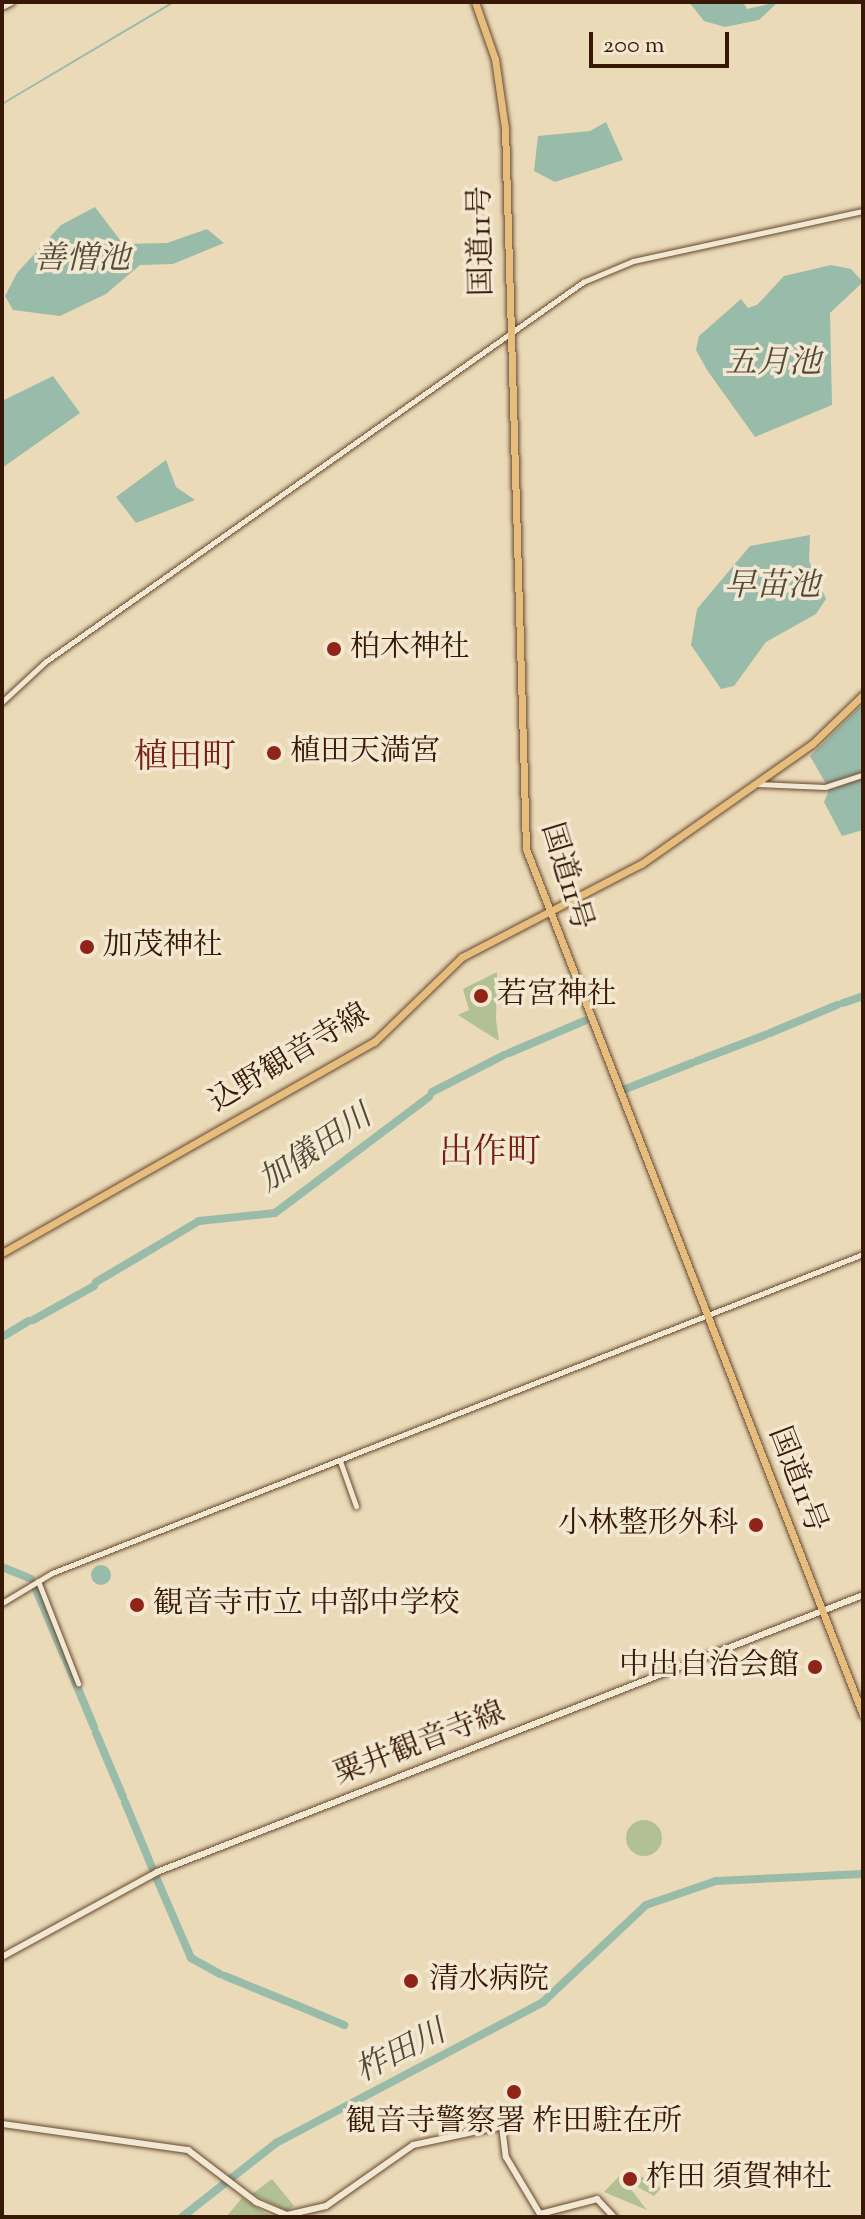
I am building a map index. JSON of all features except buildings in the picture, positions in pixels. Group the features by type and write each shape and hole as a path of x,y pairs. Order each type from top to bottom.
{"main road":[{"name":"国道11号","path":"475,2 504,110 519,789 526,849 547,912 863,1715"},
{"name":"込野観音寺線","path":"2,1253 374,1042 462,957 641,864 756,784 863,695"},
{"name":"粟井観音寺線","path":"2,1957 156,1873 863,1595"},
{"path":"2,2124 182,2149 276,2213 314,2212 413,2145 502,2126 506,2157 540,2214 597,2199 614,2217"}],"street":[{"path":"2,7 12,2"},
{"path":"2,702 90,630 509,338 573,289 619,266 863,211"},
{"path":"756,784 825,787 863,775"},
{"path":"2,1603 38,1581 863,1254"},
{"path":"340,1461 356,1506"},
{"path":"38,1581 78,1683"}],"shaded area":[{"path":"497,972 499,1041 458,1015 469,1010 463,989"},
{"path":"644,1820 657,1825 662,1838 657,1851 644,1856 631,1851 626,1838 631,1825"},
{"path":"627,2168 661,2188 654,2196 623,2179 647,2210 604,2192"},
{"path":"272,2179 294,2206 287,2211 252,2194"},
{"path":"242,2198 265,2213 277,2217 226,2217"}],"water":[{"path":"689,2 743,2 747,9 778,2 759,20 725,27 704,21"},
{"path":"606,122 623,160 555,182 534,171 538,136 590,131"},
{"name":"善憎池","path":"95,207 123,244 167,243 207,229 224,243 173,264 140,265 106,294 60,316 13,310 5,296 17,273 61,225"},
{"name":"五月池","path":"831,265 851,269 863,282 830,313 832,405 755,437 707,370 696,350 699,336 741,299 748,308 757,305 784,276"},
{"path":"53,376 80,413 2,468 2,401"},
{"path":"166,460 176,487 195,500 136,523 116,497"},
{"name":"早苗池","path":"810,535 809,561 826,599 816,614 766,642 734,686 721,689 691,645 697,609 750,546"},
{"path":"863,704 863,772 826,784 810,756"},
{"path":"863,778 863,830 842,836 824,802 829,790"},
{"path":"101,1565 108,1568 111,1575 108,1582 101,1585 94,1582 91,1575 94,1568"}],"waterway":[{"path":"2,104 174,2"},
{"name":"加儀田川","path":"843,1003 863,996"},
{"name":"加儀田川","path":"770,1033 837,1005"},
{"name":"加儀田川","path":"509,1053 584,1021"},
{"name":"加儀田川","path":"697,1061 765,1035"},
{"name":"加儀田川","path":"432,1092 504,1055"},
{"name":"加儀田川","path":"623,1090 692,1063"},
{"name":"加儀田川","path":"96,1282 199,1221 275,1213 429,1097"},
{"name":"加儀田川","path":"33,1320 94,1286"},
{"name":"加儀田川","path":"2,1337 29,1321"},
{"path":"2,1567 31,1579"},
{"path":"35,1587 64,1656"},
{"path":"66,1660 94,1727"},
{"path":"96,1733 123,1797"},
{"path":"125,1802 153,1870"},
{"name":"柞田川","path":"182,2217 276,2143 543,2002 646,1905 716,1881 863,1874"},
{"path":"156,1877 191,1958 220,1974"},
{"path":"225,1976 286,2001"},
{"path":"289,2002 344,2025"}],"place":[{"name":"柏木神社","path":"334,649"},
{"name":"植田天満宮","path":"274,753"},
{"name":"加茂神社","path":"87,947"},
{"name":"若宮神社","path":"481,996"},
{"name":"小林整形外科","path":"756,1525"},
{"name":"観音寺市立 中部中学校","path":"137,1605"},
{"name":"中出自治会館","path":"815,1667"},
{"name":"清水病院","path":"411,1981"},
{"name":"観音寺警察署 柞田駐在所","path":"514,2092"},
{"name":"柞田 須賀神社","path":"630,2179"}],"district":[{"name":"植田町","path":"185,759"},
{"name":"出作町","path":"490,1154"}]}
